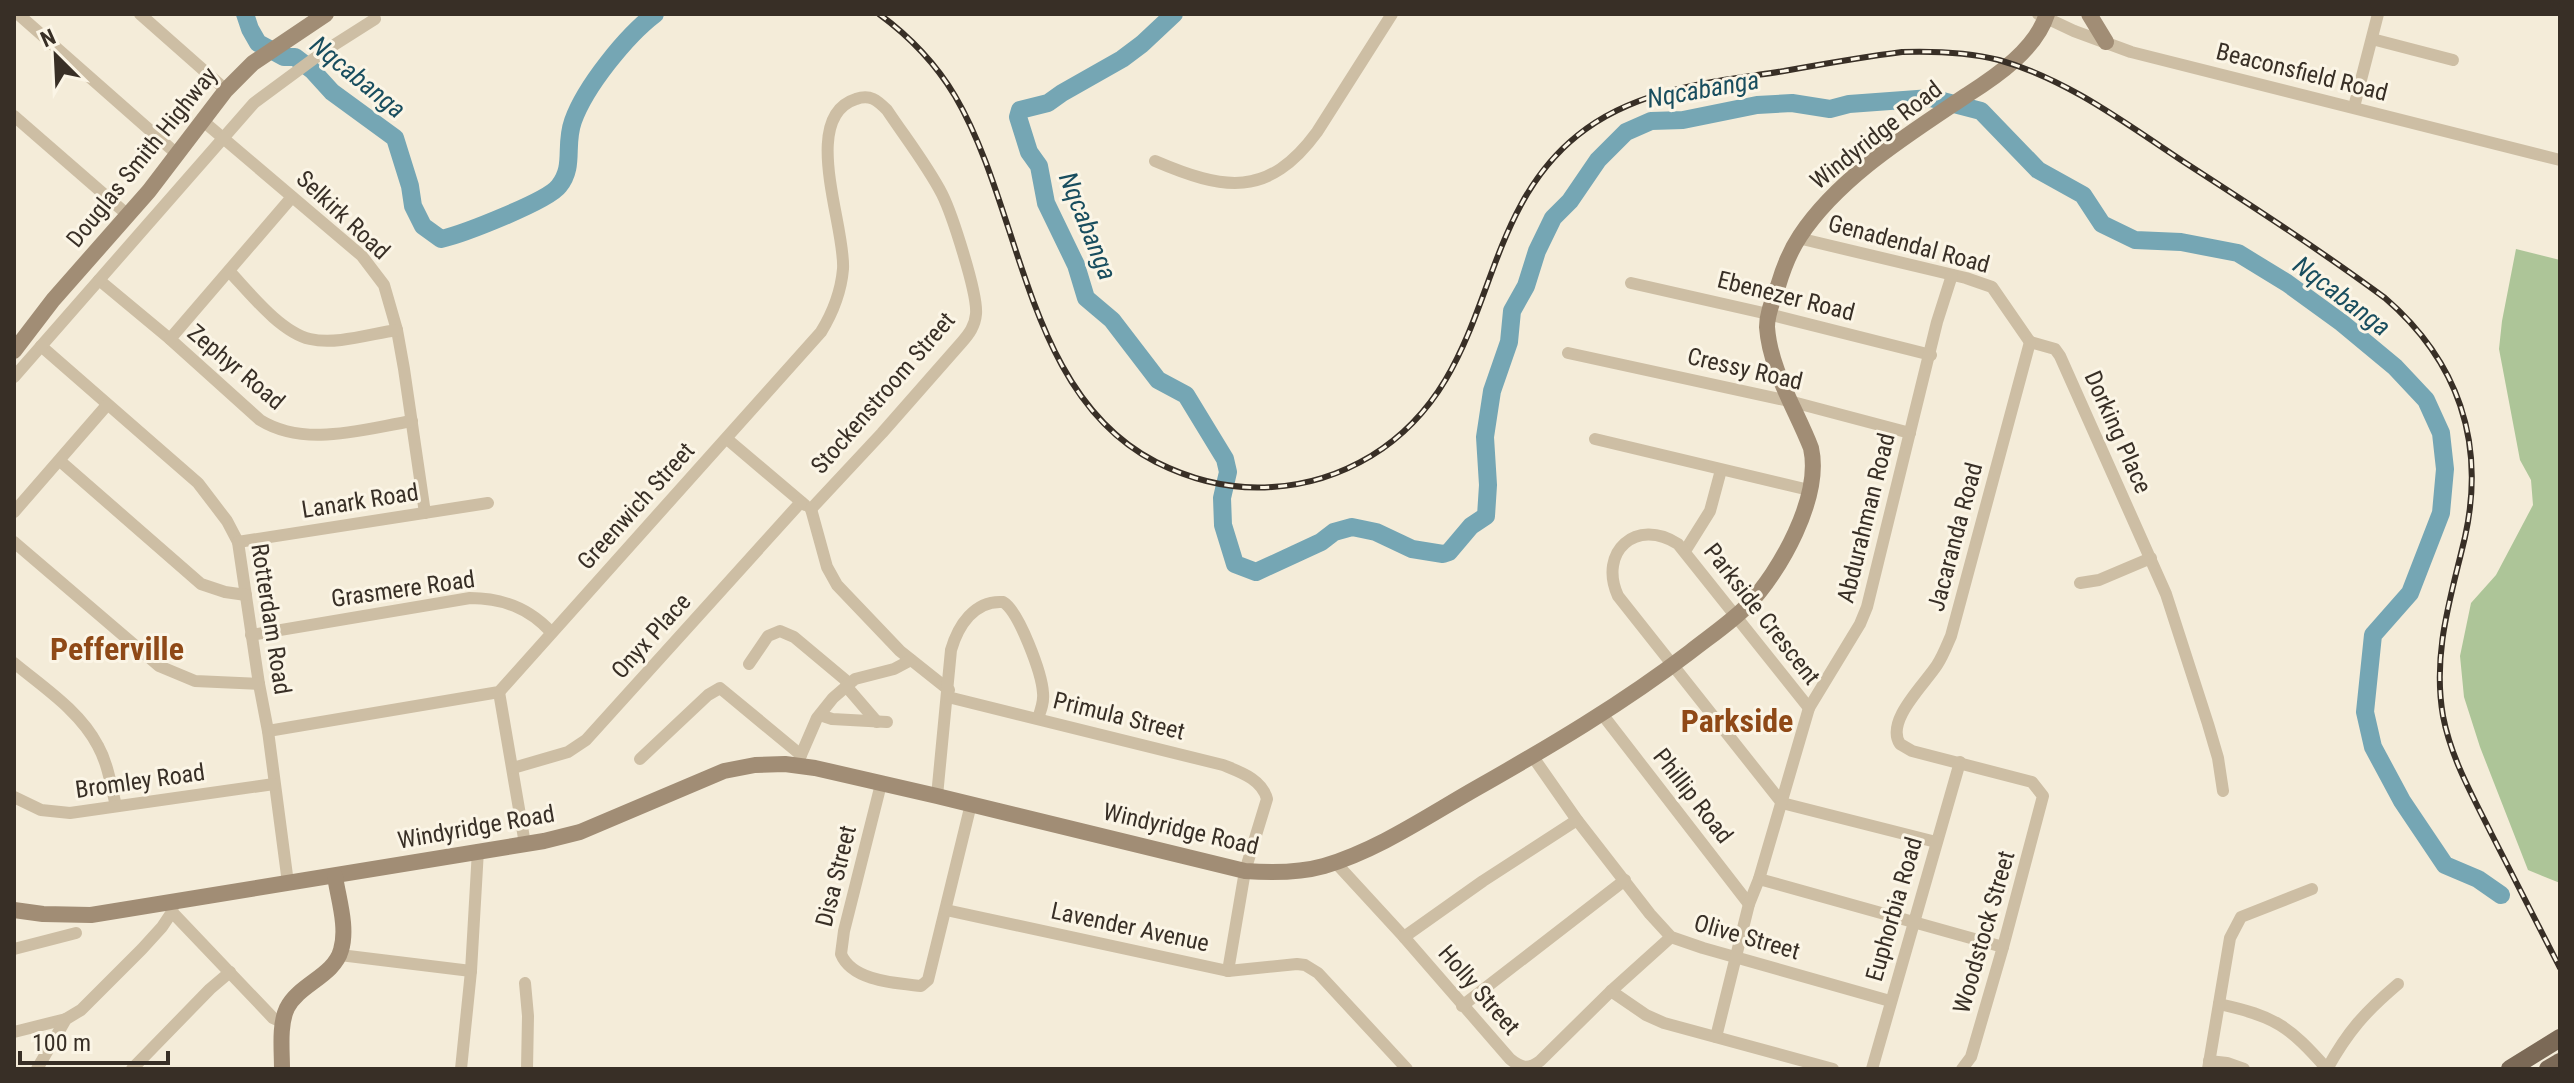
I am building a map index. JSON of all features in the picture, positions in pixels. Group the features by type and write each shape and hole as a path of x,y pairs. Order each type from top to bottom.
{"main road":[{"path":"2510,1069 2560,1038"},
{"path":"2548,1069 2560,1062"}],"street":[{"path":"18,14 178,155"},
{"path":"140,14 226,90"},
{"name":"Douglas Smith Highway","path":"14,351 53,300 129,216 226,90 269,52 326,14"},
{"path":"1155,161 1195,178 1221,183 1253,181 1281,169 1306,147 1317,132 1392,14"},
{"path":"2089,14 2106,42"},
{"path":"2354,107 2378,14"},
{"name":"Beaconsfield Road","path":"2044,15 2131,52 2560,160"},
{"name":"Windyridge Road","path":"14,910 67,916 173,907 288,883 555,839 580,832 724,771 799,760 881,784 1245,871 1303,869 1335,862 1386,840 1602,714 1672,666 1748,605 1786,556 1809,490 1813,458 1807,437 1777,371 1769,338 1768,314 1798,238 1843,185 1922,125 1995,77 2026,48 2044,15"},
{"path":"14,377 254,103 323,52 375,19"},
{"path":"2372,39 2453,60"},
{"name":"Stockenstroom Street","path":"806,506 882,433 970,332 976,314 967,270 942,195 887,110 878,101 862,97 843,105 830,127"},
{"path":"14,116 129,216"},
{"name":"Selkirk Road","path":"203,121 370,265 384,285 397,330 425,513"},
{"name":"Greenwich Street","path":"499,692 806,351 829,319 843,261 827,154 830,127"},
{"path":"170,339 292,197"},
{"name":"Genadendal Road","path":"1798,238 1992,287 2030,342"},
{"path":"229,271 263,306 298,335 311,340 397,330"},
{"name":"Abdurahman Road","path":"1716,1037 1749,904 1809,708 1867,607 1937,322 1952,275"},
{"name":"Zephyr Road","path":"99,280 260,420 286,432 323,435 412,421"},
{"name":"Ebenezer Road","path":"1631,283 1931,355"},
{"name":"Dorking Place","path":"2030,342 2055,349 2060,356 2151,558 2173,611 2208,724 2223,791"},
{"name":"Jacaranda Road","path":"1960,762 1912,751 1900,744 1896,732 1903,712 1938,664 1951,636 2030,342"},
{"name":"Rotterdam Road","path":"41,346 198,483 220,511 238,542 288,883"},
{"name":"Cressy Road","path":"1568,353 1789,401 1910,433"},
{"path":"14,512 107,405"},
{"path":"727,439 806,506 827,567 837,585 900,651 948,694"},
{"path":"1595,439 1809,490"},
{"path":"60,461 201,584 246,595"},
{"path":"1685,551 1710,511 1721,470"},
{"name":"Lanark Road","path":"238,542 488,503"},
{"name":"Onyx Place","path":"513,768 568,752 586,740 806,506"},
{"name":"Parkside Crescent","path":"1782,803 1618,596 1613,585 1613,567 1626,542 1650,533 1667,537 1685,551 1809,708"},
{"path":"14,542 159,666 195,681 259,684"},
{"path":"2080,583 2099,580 2151,558"},
{"name":"Grasmere Road","path":"251,635 470,598 507,602 531,613 551,632"},
{"path":"937,796 951,650 960,626 981,606 1003,602 1013,611 1037,668 1043,700 1038,718"},
{"path":"749,664 768,636 780,631 794,637 848,685 882,722 832,719 820,715"},
{"path":"640,759 708,695 720,688 799,760 820,715 848,685 862,676 894,669 911,660"},
{"path":"14,663 70,710 88,731 104,761 116,806"},
{"path":"268,731 499,692 525,844"},
{"name":"Primula Street","path":"948,694 1223,765 1252,779 1262,788 1267,799 1245,871"},
{"name":"Phillip Road","path":"1602,714 1749,904"},
{"name":"Olive Street","path":"1533,757 1577,820 1671,937 1890,1001"},
{"name":"Woodstock Street","path":"1960,762 2032,782 2043,796 1971,1057 1962,1069"},
{"name":"Euphorbia Road","path":"1872,1069 1960,762"},
{"name":"Bromley Road","path":"14,797 26,805 60,813 274,784"},
{"name":"Disa Street","path":"881,784 841,954 850,968 860,974 921,986 928,980 946,910"},
{"path":"1782,803 1936,842"},
{"path":"946,910 971,804"},
{"path":"1404,937 1577,820"},
{"path":"461,1069 478,850"},
{"name":"Holly Street","path":"1335,862 1510,1059 1527,1068 1540,1061 1671,937"},
{"path":"1228,971 1245,871"},
{"path":"282,1069 284,1023 291,1001 340,955 343,938 335,876"},
{"path":"1759,879 2003,947"},
{"path":"1462,1006 1625,880"},
{"path":"2244,1069 2208,1065 2230,938 2241,917 2312,889"},
{"path":"14,1032 66,1019 81,1010 162,927 173,907 273,1018 284,1023"},
{"name":"Lavender Avenue","path":"946,910 1228,971 1305,965 1318,973 1407,1069"},
{"path":"14,949 76,933"},
{"path":"340,955 471,971"},
{"path":"132,1069 230,972"},
{"path":"525,983 527,1069"},
{"path":"2219,1004 2272,1019 2310,1050 2327,1069 2356,1024 2398,984"},
{"path":"1611,991 1646,1015 1664,1023 1833,1069"},
{"path":"37,1069 66,1019"}],"green space":[{"path":"2516,249 2560,260 2560,883 2528,870 2464,697 2460,656 2471,603 2496,575 2533,505 2531,480 2520,460 2499,349"}],"waterway":[{"name":"Nqcabanga","path":"245,14 258,43 284,57 295,57 332,92 395,138 413,206 423,226 441,239 523,208 559,186 567,171 570,130 587,93 619,49 655,14"},
{"name":"Nqcabanga","path":"1174,14 1122,59 1048,103 1020,110 1018,117 1029,152 1039,166 1046,203 1076,265 1086,298 1112,320 1158,380 1186,395 1225,459 1228,472 1222,498 1223,525 1235,564 1256,572 1321,542 1334,532 1352,527 1376,532 1412,549 1443,554 1449,552 1471,526 1486,516 1485,437 1492,391 1509,342 1512,311 1526,286 1537,251 1553,218 1570,201 1598,160 1626,132 1651,121 1683,120 1757,105 1792,103 1830,109 1849,104 1931,98 1981,111 2038,170 2083,195 2102,224 2135,240 2181,242 2238,253 2287,283 2342,323 2395,367 2426,400 2441,433 2445,469 2441,513 2410,593 2373,635 2365,712 2373,747 2402,801 2445,865 2478,879 2501,895"}],"railway":[{"path":"879,14 921,51 955,96 978,142 1032,297 1053,347 1079,393 1113,432 1156,462 1198,479 1257,488 1311,481 1348,468 1371,456 1412,423 1442,385 1464,343 1518,211 1543,171 1578,135 1625,107 1650,97 1703,84 1902,52 1975,55 1999,60 2072,90 2260,212 2385,298 2410,322 2448,376 2468,436 2472,468 2471,502 2465,537 2441,647 2443,716 2463,776 2560,968"}],"district":[{"name":"Pefferville","path":"117,649"},
{"name":"Parkside","path":"1737,721"}]}
